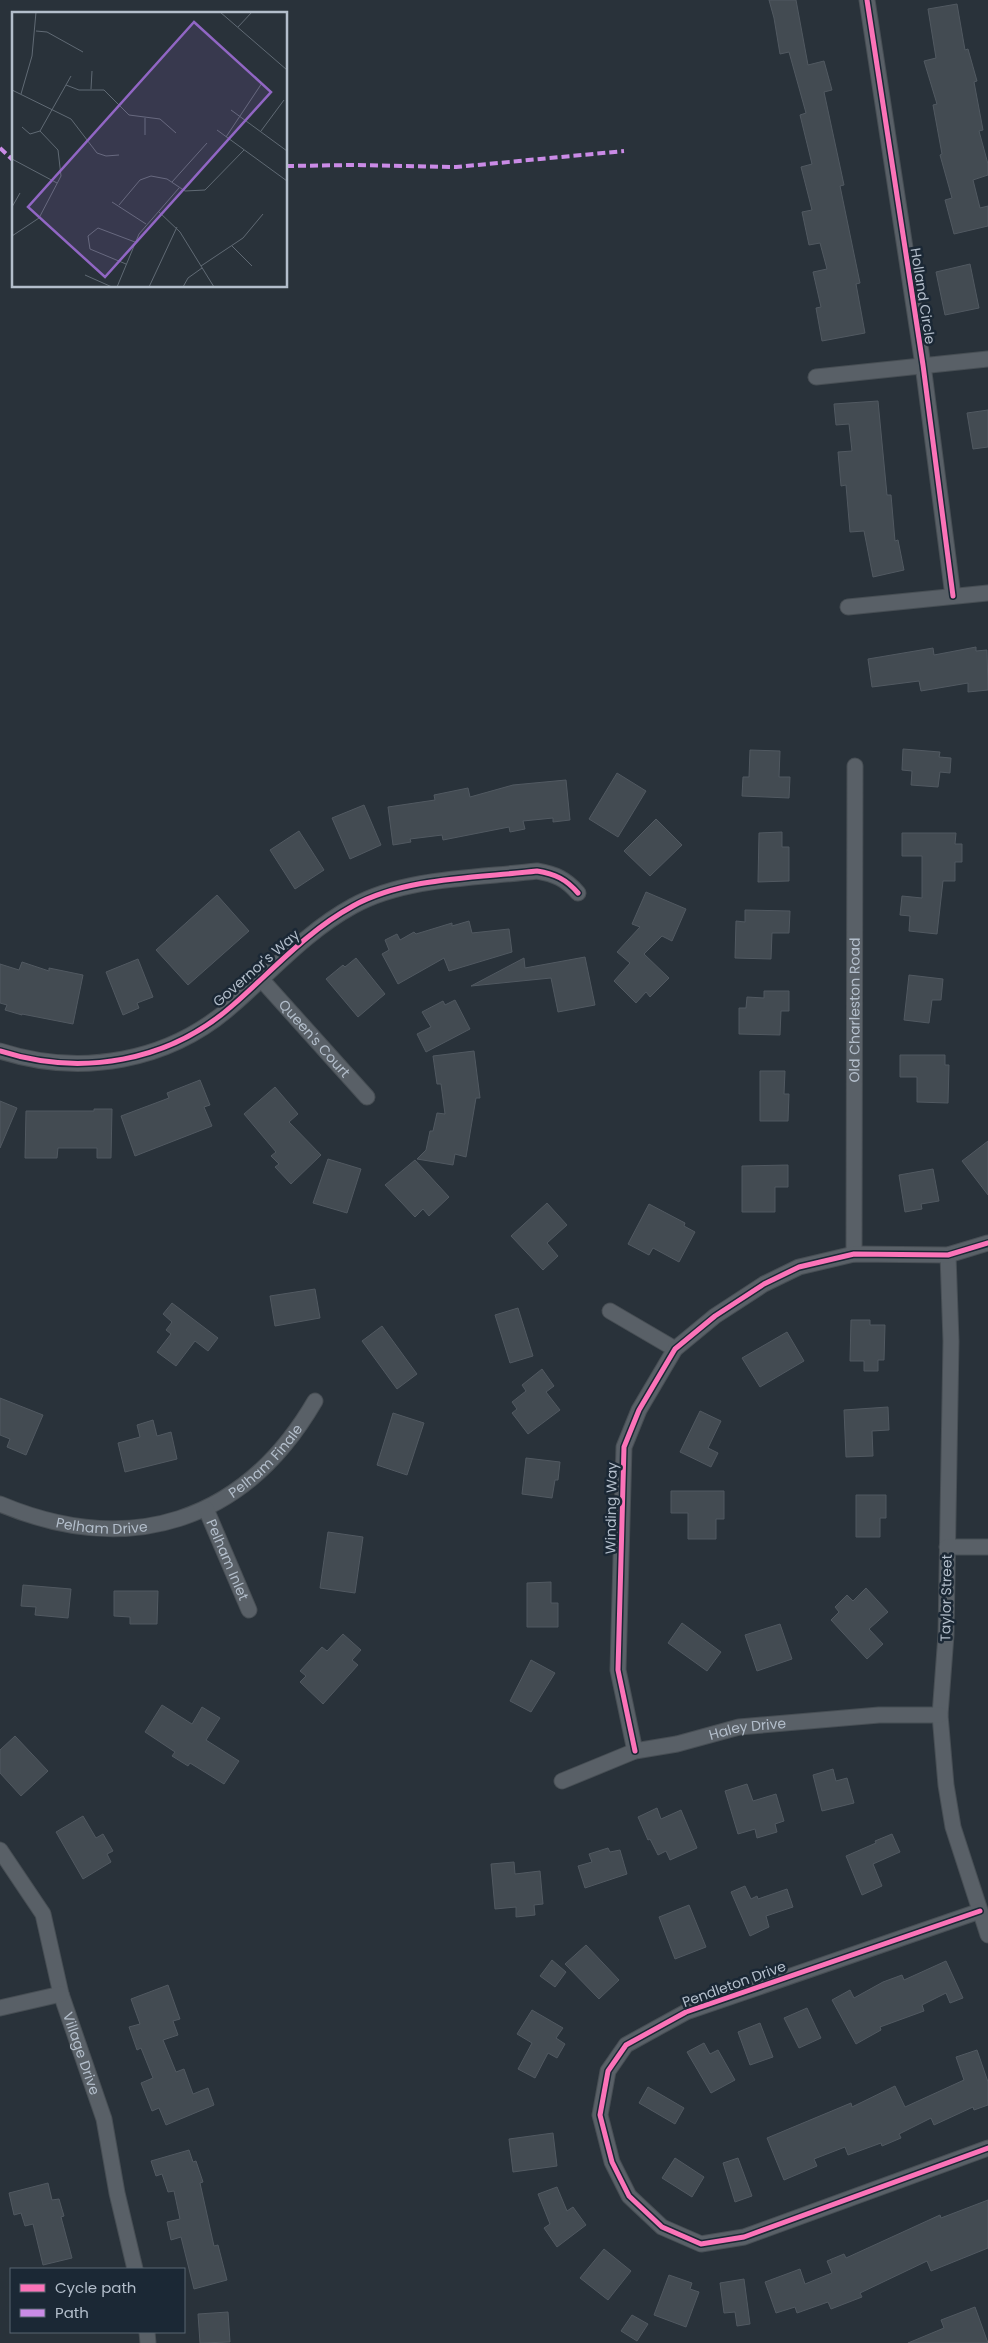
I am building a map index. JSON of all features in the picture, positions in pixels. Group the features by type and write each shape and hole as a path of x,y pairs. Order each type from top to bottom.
{"street":[{"name":"Holland Circle","path":"867,0 923,365 953,596"},
{"path":"816,378 988,358"},
{"path":"848,607 988,593"},
{"name":"Old Charleston Road","path":"854,1254 855,766"},
{"name":"Governor's Way","path":"0,1051 48,1062 80,1064 132,1059 185,1038 206,1026 328,921 354,906 405,887 537,871 554,874 568,882 578,893"},
{"name":"Queen's Court","path":"261,979 368,1097"},
{"name":"Winding Way","path":"635,1751 618,1670 624,1447 639,1410 675,1349 715,1316 764,1284 799,1266 854,1254 948,1255 988,1243"},
{"name":"Taylor Street","path":"948,1255 951,1341 946,1635 940,1715 946,1786 953,1827 988,1934"},
{"path":"610,1311 675,1349"},
{"name":"Pelham Finale","path":"206,1509 232,1494 271,1460 298,1428 315,1401"},
{"name":"Pelham Drive","path":"0,1504 56,1524 111,1529 152,1526 180,1519 206,1509"},
{"name":"Pelham Inlet","path":"206,1509 249,1610"},
{"path":"947,1548 988,1547"},
{"name":"Haley Drive","path":"562,1781 635,1751 677,1744 739,1727 879,1715 940,1715"},
{"name":"Village Drive","path":"0,1850 43,1914 61,1994 104,2119 117,2194 135,2268"},
{"name":"Pendleton Drive","path":"980,1911 686,2012 626,2045 608,2071 600,2115 612,2162 629,2196 662,2227 701,2244 744,2237 988,2148"},
{"path":"0,2008 61,1994"}],"building":[{"path":"769,0 796,0 808,65 824,61 832,90 824,92 844,185 840,186 860,283 856,284 865,333 822,341 816,308 821,307 813,272 827,269 820,243 809,245 802,212 812,210 801,167 812,164 800,115 806,113 789,52 780,54"},
{"path":"957,4 965,50 968,49 977,81 974,82 983,130 979,131 988,164 988,175 973,180 980,208 988,206 988,226 954,234 945,200 952,198 940,155 942,154 933,105 937,104 924,61 936,58 928,9"},
{"path":"970,264 979,308 945,315 936,272"},
{"path":"878,401 887,495 891,495 895,541 898,540 904,570 873,577 864,531 850,532 846,485 841,486 838,452 852,451 849,424 836,425 834,404"},
{"path":"988,410 988,447 973,449 967,413"},
{"path":"976,647 976,651 987,650 988,690 968,692 968,683 921,691 919,681 872,687 868,659 933,648 934,655"},
{"path":"903,749 940,752 939,757 951,758 950,773 940,772 938,787 911,785 912,771 902,770"},
{"path":"750,750 780,751 779,777 790,777 789,798 742,796 743,777 749,777"},
{"path":"617,773 646,791 618,837 589,819"},
{"path":"566,780 570,820 553,822 553,818 523,821 525,829 510,832 509,827 443,840 442,835 410,839 411,842 393,845 388,807 435,800 434,795 468,788 470,797 513,785"},
{"path":"364,805 381,845 350,859 332,818"},
{"path":"656,819 682,845 650,876 624,851"},
{"path":"299,831 324,870 295,889 270,850"},
{"path":"782,832 782,847 789,847 789,881 758,882 759,833"},
{"path":"902,833 956,833 955,844 962,844 962,862 955,862 955,881 943,881 937,934 909,931 910,916 900,915 902,896 922,898 922,856 902,856"},
{"path":"646,892 686,909 672,941 662,936 644,954 669,978 650,997 646,992 636,1003 614,981 630,963 617,952 640,927 632,924"},
{"path":"217,895 249,931 188,985 156,950"},
{"path":"745,910 790,911 789,933 772,933 771,959 735,958 736,921 745,922"},
{"path":"469,921 472,933 509,929 512,952 449,971 444,958 398,984 382,954 389,950 385,940 397,934 400,940 414,932 416,934 452,923 452,926"},
{"path":"585,957 595,1005 558,1012 551,978 471,986 524,958 525,968"},
{"path":"356,958 385,994 358,1017 326,979 343,965 345,967"},
{"path":"138,959 153,997 137,1003 139,1008 123,1015 106,972"},
{"path":"22,962 49,971 49,968 83,975 73,1024 5,1010 7,1005 0,1003 0,964 19,970"},
{"path":"909,975 943,979 941,1000 932,1000 929,1023 904,1020"},
{"path":"764,991 789,991 789,1011 781,1011 780,1035 739,1034 739,1008 746,1008 747,997 764,998"},
{"path":"455,1000 470,1029 426,1052 417,1034 431,1027 422,1012 443,1001 445,1005"},
{"path":"474,1051 480,1098 476,1098 466,1157 455,1154 453,1165 417,1159 426,1150 430,1131 433,1131 437,1113 445,1114 441,1084 437,1084 433,1056"},
{"path":"900,1055 945,1055 945,1065 949,1065 948,1103 917,1102 917,1077 900,1077"},
{"path":"760,1071 785,1071 784,1094 789,1094 788,1121 760,1121"},
{"path":"200,1080 210,1105 204,1107 212,1126 135,1156 121,1116 169,1098 167,1093"},
{"path":"275,1087 298,1114 289,1122 321,1155 291,1184 275,1167 279,1164 271,1156 276,1152 244,1114"},
{"path":"0,1101 17,1108 0,1148"},
{"path":"94,1109 112,1109 111,1158 97,1158 97,1148 58,1148 57,1158 25,1158 26,1111 94,1111"},
{"path":"988,1141 988,1195 962,1161"},
{"path":"328,1159 361,1169 347,1213 313,1203"},
{"path":"415,1160 449,1197 429,1216 423,1209 415,1217 385,1185"},
{"path":"788,1165 788,1187 775,1187 775,1212 742,1212 742,1166"},
{"path":"933,1169 939,1201 921,1204 922,1209 905,1212 899,1175"},
{"path":"547,1203 567,1225 547,1243 558,1256 543,1270 511,1236"},
{"path":"649,1204 685,1223 684,1226 695,1232 679,1262 653,1248 649,1255 628,1244"},
{"path":"315,1289 320,1318 275,1326 270,1296"},
{"path":"172,1303 218,1338 208,1351 195,1341 176,1366 157,1352 171,1334 166,1330 172,1322 163,1314"},
{"path":"518,1308 533,1356 510,1363 495,1315"},
{"path":"851,1320 870,1320 870,1325 885,1325 884,1360 878,1360 878,1371 864,1371 864,1361 850,1361"},
{"path":"382,1326 417,1374 397,1389 362,1341"},
{"path":"787,1332 804,1361 760,1387 742,1358"},
{"path":"542,1369 554,1386 546,1392 560,1410 528,1434 512,1413 517,1409 512,1402 526,1391 522,1385"},
{"path":"0,1398 43,1415 26,1455 7,1447 10,1439 0,1435"},
{"path":"888,1407 889,1430 872,1431 873,1456 846,1457 844,1410"},
{"path":"700,1411 721,1421 708,1448 718,1453 711,1467 680,1452"},
{"path":"393,1413 424,1423 407,1475 377,1465"},
{"path":"153,1420 157,1436 171,1432 177,1459 125,1472 118,1443 140,1437 137,1425"},
{"path":"526,1458 560,1462 558,1480 555,1480 552,1498 522,1494"},
{"path":"671,1491 724,1491 724,1519 716,1519 716,1539 688,1539 688,1513 671,1513"},
{"path":"856,1495 886,1495 886,1518 880,1518 880,1537 856,1537"},
{"path":"328,1532 363,1537 355,1593 320,1588"},
{"path":"551,1582 551,1603 558,1603 558,1627 527,1627 527,1583"},
{"path":"23,1585 71,1589 68,1618 35,1615 36,1607 21,1606"},
{"path":"866,1588 888,1612 869,1629 883,1644 867,1659 831,1620 839,1612 835,1607 847,1595 853,1601"},
{"path":"114,1591 158,1591 157,1624 130,1624 130,1617 114,1616"},
{"path":"682,1623 721,1652 707,1671 668,1643"},
{"path":"780,1624 792,1659 757,1671 745,1635"},
{"path":"343,1634 361,1650 352,1660 358,1665 323,1704 300,1682 306,1676 300,1671 322,1647 327,1651"},
{"path":"531,1660 555,1673 531,1712 510,1701"},
{"path":"162,1705 192,1724 202,1707 220,1718 206,1740 239,1761 224,1784 190,1763 188,1766 172,1756 175,1752 145,1732"},
{"path":"15,1736 48,1771 21,1796 0,1773 0,1750"},
{"path":"833,1769 836,1781 847,1778 854,1803 822,1811 813,1775"},
{"path":"747,1784 753,1801 776,1794 784,1821 775,1824 777,1832 757,1838 755,1829 738,1834 725,1791"},
{"path":"657,1808 661,1819 681,1810 697,1848 670,1860 666,1851 658,1855 650,1839 648,1840 638,1817"},
{"path":"83,1816 96,1838 103,1834 113,1851 107,1854 111,1862 83,1879 56,1832"},
{"path":"892,1834 900,1852 873,1864 882,1886 862,1895 846,1856"},
{"path":"608,1848 610,1852 620,1850 627,1874 585,1888 578,1866 592,1862 589,1854"},
{"path":"514,1862 515,1874 540,1871 543,1904 534,1905 535,1915 516,1917 516,1907 495,1909 491,1864"},
{"path":"745,1886 751,1899 757,1896 758,1899 787,1889 793,1907 766,1916 769,1927 750,1936 731,1892"},
{"path":"689,1905 706,1947 675,1959 659,1917"},
{"path":"586,1945 619,1980 599,1999 565,1964"},
{"path":"552,1960 566,1972 555,1987 540,1976"},
{"path":"946,1961 963,1998 950,2003 946,1993 922,2005 924,2011 880,2027 881,2030 856,2044 832,2000 850,1990 854,1998 883,1982 902,1975 904,1980"},
{"path":"168,1985 180,2019 173,2021 178,2035 163,2040 176,2072 184,2069 193,2094 208,2088 214,2105 166,2125 159,2108 152,2111 141,2083 153,2078 141,2048 137,2050 129,2027 140,2024 131,1999"},
{"path":"807,2008 821,2038 799,2048 784,2018"},
{"path":"532,2010 563,2028 556,2038 565,2044 557,2058 548,2053 535,2078 518,2069 532,2043 517,2034"},
{"path":"760,2023 773,2057 750,2065 738,2032"},
{"path":"704,2043 710,2054 718,2050 735,2080 711,2093 687,2052"},
{"path":"977,2050 988,2082 988,2105 974,2110 973,2107 934,2125 931,2118 899,2134 901,2138 882,2146 881,2143 848,2155 845,2147 814,2159 817,2166 784,2180 767,2138 851,2103 852,2107 895,2086 905,2107 964,2080 956,2057"},
{"path":"648,2087 684,2108 675,2124 639,2103"},
{"path":"553,2133 557,2166 513,2172 509,2139"},
{"path":"189,2150 193,2162 196,2161 203,2182 200,2183 214,2246 218,2245 227,2280 194,2289 181,2237 171,2240 167,2222 180,2219 174,2191 168,2192 162,2174 156,2176 151,2161"},
{"path":"675,2158 704,2177 692,2197 662,2178"},
{"path":"738,2158 752,2196 735,2202 723,2163"},
{"path":"48,2183 52,2200 59,2199 64,2216 61,2217 72,2258 43,2265 33,2224 25,2226 21,2213 14,2215 9,2193"},
{"path":"557,2187 567,2211 573,2207 586,2225 557,2247 544,2228 550,2224 538,2194"},
{"path":"988,2200 988,2248 931,2271 927,2261 860,2293 862,2297 831,2309 828,2302 797,2313 795,2307 776,2313 765,2282 800,2269 805,2284 832,2273 827,2261 844,2254 846,2258 940,2215 941,2218"},
{"path":"604,2249 631,2271 608,2300 580,2278"},
{"path":"669,2275 692,2283 690,2289 699,2292 686,2327 654,2315"},
{"path":"744,2279 750,2324 737,2326 735,2312 724,2313 720,2283"},
{"path":"975,2307 988,2343 908,2343 944,2328 941,2320"},
{"path":"228,2312 230,2342 200,2343 198,2314"},
{"path":"632,2315 648,2324 637,2341 621,2331"}],"marked path":[{"path":"0,148 12,159"},
{"path":"288,166 456,167 624,151"}],"cycle path":[{"path":"867,0 923,365 953,596"},
{"path":"0,1051 31,1059 62,1063 92,1063 123,1059 153,1051 181,1040 208,1024 233,1005 320,927 353,906 373,896 395,889 442,880 537,871 560,878 578,893"},
{"path":"635,1751 618,1670 624,1447 639,1410 675,1349 715,1316 764,1284 799,1267 854,1254 948,1255 988,1243"},
{"path":"980,1911 686,2012 626,2045 608,2071 600,2115 612,2162 629,2196 662,2227 701,2244 744,2237 988,2148"}]}
